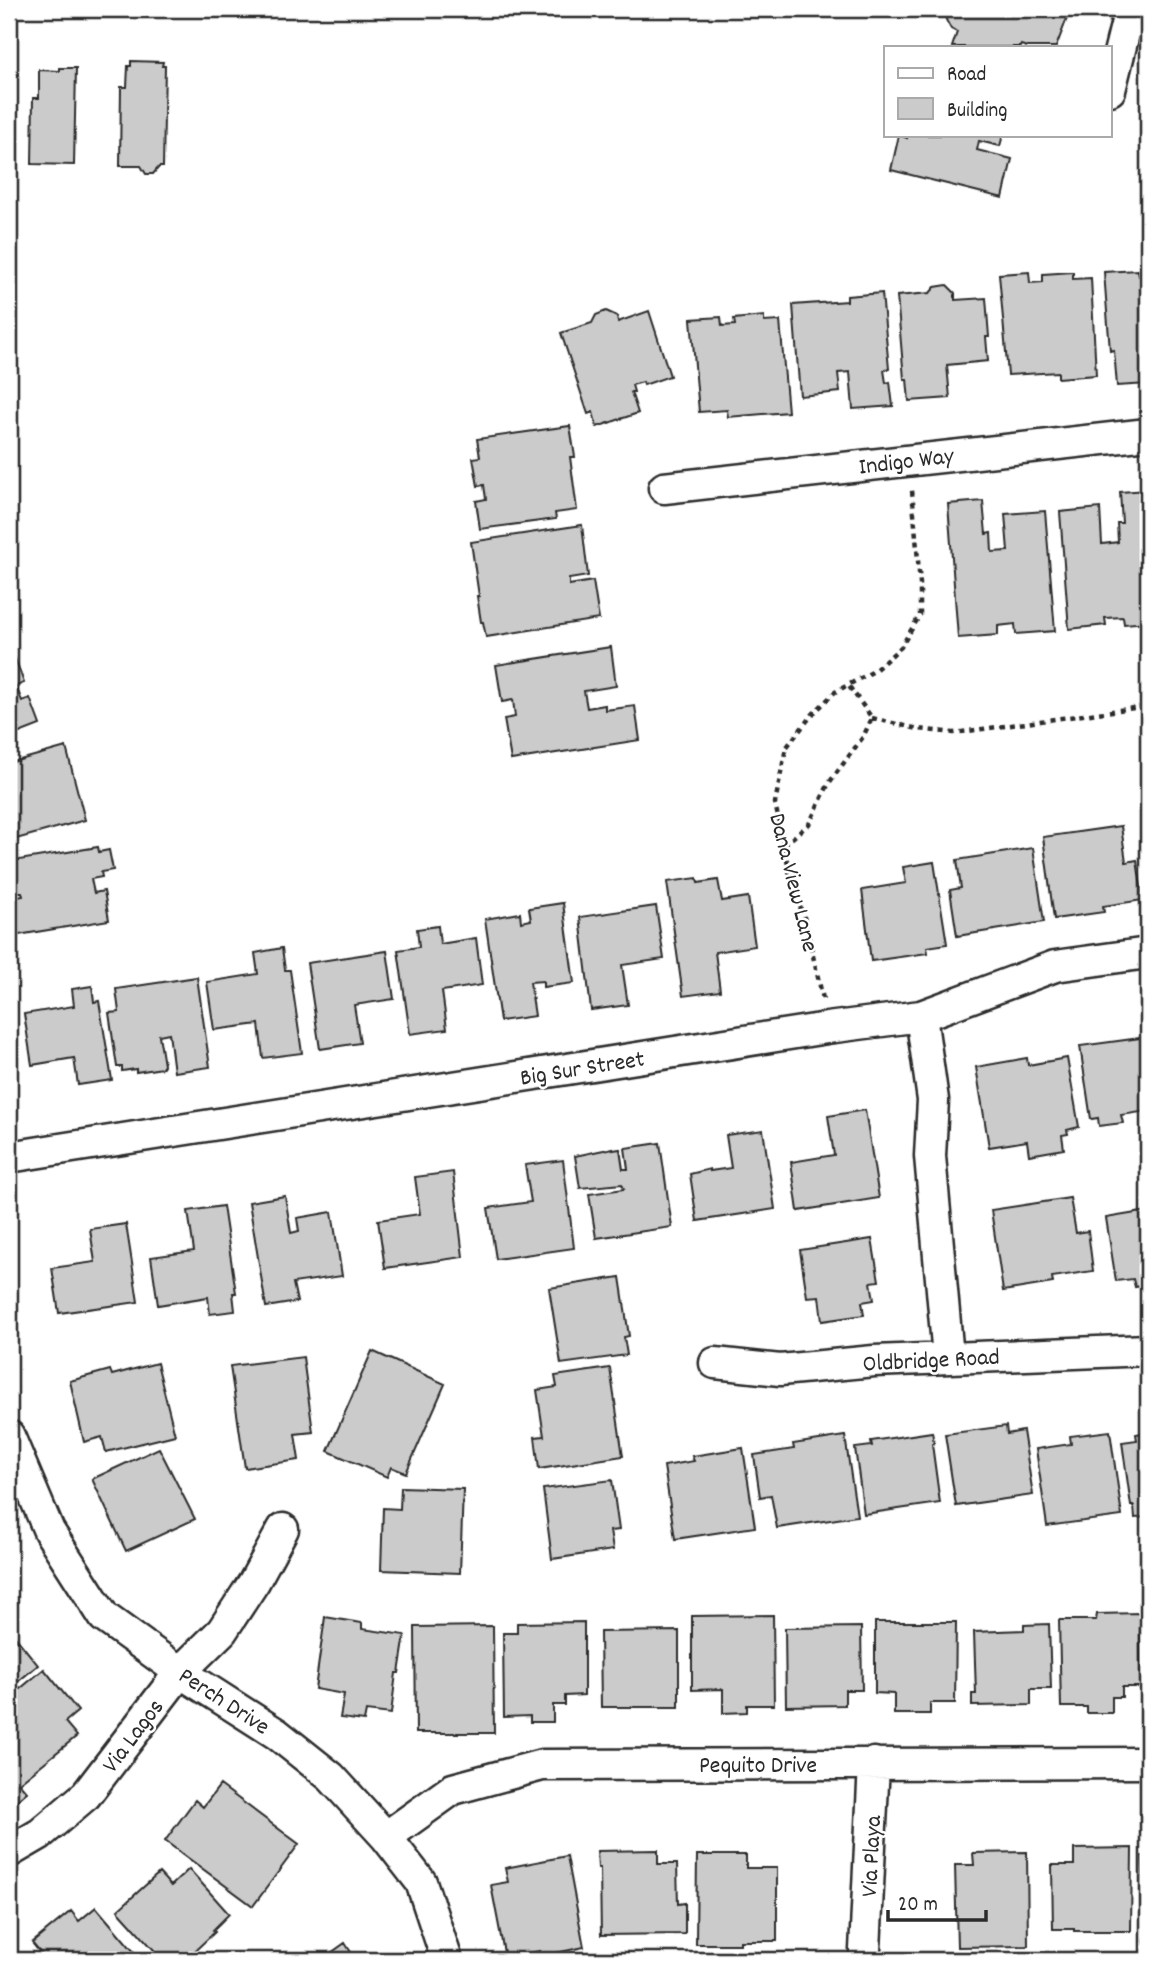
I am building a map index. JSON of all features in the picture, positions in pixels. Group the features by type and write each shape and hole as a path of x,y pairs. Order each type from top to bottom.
{"street":[{"path":"1112,82 1130,9"},
{"name":"Indigo Way","path":"664,488 1148,434"},
{"name":"Big Sur Street","path":"9,1157 827,1028 921,1016 1055,966 1148,953"},
{"path":"921,1016 933,1100 930,1156 948,1357"},
{"name":"Oldbridge Road","path":"715,1363 780,1370 874,1361 1148,1350"},
{"name":"Perch Drive","path":"9,1436 49,1531 104,1617 180,1672 277,1734 331,1777 386,1837 421,1882 447,1960"},
{"name":"Via Lagos","path":"9,1852 40,1834 86,1795 180,1672 222,1631 283,1530"},
{"name":"Via Playa","path":"865,1950 874,1763"},
{"name":"Pequito Drive","path":"386,1837 453,1789 542,1765 1148,1763"}],"path":[{"name":"Dana View Lane","path":"827,1028 807,930 793,889 775,803 786,748 811,716 835,692 874,671 901,647 920,615 920,584 909,459"},
{"path":"848,684 872,718 954,733 1148,706"},
{"path":"783,846 808,824 829,783 863,737 872,718"}],"building":[{"path":"950,9 1058,9 1069,13 1056,46 952,46 957,32 951,29 946,20"},
{"path":"9,52 11,52 9,152"},
{"path":"131,61 163,62 162,66 165,66 163,167 159,167 153,174 146,174 141,166 120,166 121,87 127,87 128,66 131,66"},
{"path":"60,68 76,68 74,165 32,164 33,98 39,98 39,70 60,71"},
{"path":"899,136 1003,136 1000,146 979,141 977,150 1012,159 1003,198 891,170"},
{"path":"1138,270 1139,276 1148,276 1148,384 1117,386 1114,350 1110,351 1104,272"},
{"path":"1029,272 1030,283 1043,282 1043,274 1073,272 1073,279 1091,278 1096,375 1058,378 1058,372 1008,375 999,274"},
{"path":"947,285 955,293 955,300 986,298 988,361 947,365 950,398 909,401 907,379 904,379 897,296 930,293 935,287"},
{"path":"882,293 889,369 884,370 886,383 890,382 893,406 853,409 850,372 838,373 840,392 800,396 793,305 847,301 847,296"},
{"path":"606,311 617,316 618,322 649,311 670,376 644,385 643,382 632,385 634,392 631,392 638,413 597,427 593,412 588,414 561,333 592,323 596,315"},
{"path":"764,316 764,322 780,321 788,412 728,417 727,410 699,412 691,319 721,317 722,326 735,325 734,319"},
{"path":"570,426 575,457 570,457 577,510 555,513 556,519 480,529 476,501 486,499 484,485 478,486 473,458 480,457 477,439"},
{"path":"1148,490 1148,622 1124,624 1123,617 1105,618 1106,625 1069,629 1060,512 1100,508 1102,544 1118,542 1117,523 1122,523 1120,492"},
{"path":"983,501 986,534 991,533 992,552 1008,551 1005,514 1045,511 1055,631 1016,634 1015,624 998,626 998,635 958,638 948,504"},
{"path":"582,525 588,576 569,579 569,585 593,581 599,619 486,637 481,622 471,542"},
{"path":"611,647 616,686 584,691 587,708 605,705 605,710 635,706 640,740 511,760 504,719 515,717 513,700 502,702 496,665"},
{"path":"15,658 24,683 16,686 22,701 30,698 40,725 9,737 9,661"},
{"path":"66,747 85,820 9,841 9,763"},
{"path":"1121,826 1126,862 1137,860 1143,900 1103,906 1104,912 1054,919 1043,837"},
{"path":"98,847 99,852 109,850 113,870 101,872 102,877 91,879 94,893 104,891 109,920 18,935 12,898 23,896 22,892 18,892 13,861"},
{"path":"1033,848 1044,922 957,936 950,890 961,888 957,860"},
{"path":"934,862 947,944 927,947 928,953 871,961 862,890 906,883 903,867"},
{"path":"697,878 698,883 718,880 722,901 748,897 755,946 715,952 720,991 683,996 667,882"},
{"path":"563,903 574,983 543,987 543,981 530,982 535,1016 500,1021 485,919 520,913 521,922 531,920 529,908"},
{"path":"656,906 664,959 622,965 628,1005 591,1010 580,917"},
{"path":"438,926 440,944 476,938 482,985 442,991 447,1029 410,1034 398,950 419,947 417,929"},
{"path":"282,948 285,970 290,970 302,1053 263,1058 259,1024 214,1030 207,982 258,974 255,953"},
{"path":"387,951 394,999 354,1005 360,1043 320,1049 307,963"},
{"path":"197,977 210,1067 174,1072 169,1033 159,1035 164,1065 162,1068 136,1072 136,1069 122,1071 122,1067 117,1067 109,1013 119,1012 116,989"},
{"path":"92,986 94,1002 99,1001 112,1080 78,1085 74,1058 32,1065 24,1014 74,1006 72,989"},
{"path":"1148,1037 1148,1111 1121,1115 1123,1123 1099,1126 1098,1118 1091,1119 1080,1046"},
{"path":"1027,1058 1028,1065 1067,1058 1079,1127 1067,1130 1068,1134 1062,1135 1064,1149 1029,1155 1027,1141 989,1147 976,1067"},
{"path":"865,1110 879,1198 798,1211 791,1162 834,1155 828,1116"},
{"path":"763,1130 775,1209 697,1221 690,1174 731,1168 726,1135"},
{"path":"660,1143 672,1227 596,1238 589,1194 624,1189 622,1184 580,1188 575,1156 620,1149 623,1169 628,1169 625,1148"},
{"path":"563,1160 574,1248 496,1259 488,1208 531,1202 525,1165"},
{"path":"453,1172 463,1257 385,1268 378,1220 420,1214 415,1177"},
{"path":"285,1196 291,1233 299,1231 297,1218 332,1212 342,1276 293,1283 297,1302 266,1307 249,1202"},
{"path":"1070,1198 1076,1233 1088,1231 1093,1271 1052,1277 1053,1283 1003,1291 991,1210"},
{"path":"223,1206 236,1293 233,1293 235,1311 210,1314 208,1297 158,1305 151,1257 194,1251 188,1211"},
{"path":"1148,1211 1148,1285 1135,1287 1133,1279 1116,1281 1106,1218"},
{"path":"126,1224 138,1302 59,1313 52,1268 95,1262 90,1229"},
{"path":"872,1239 879,1281 871,1282 874,1300 862,1302 864,1315 822,1321 819,1296 807,1297 800,1250"},
{"path":"620,1277 629,1336 624,1337 627,1355 561,1364 549,1288"},
{"path":"372,1351 445,1384 406,1473 391,1467 387,1477 328,1451"},
{"path":"303,1357 313,1432 295,1434 299,1460 245,1468 230,1366"},
{"path":"157,1363 175,1435 106,1452 102,1437 84,1442 70,1381 110,1370 112,1375"},
{"path":"610,1368 623,1456 539,1469 535,1437 544,1436 537,1390 557,1387 555,1376"},
{"path":"1006,1426 1007,1434 1023,1431 1033,1495 956,1506 945,1434"},
{"path":"1110,1431 1122,1516 1047,1526 1036,1449 1071,1444 1070,1436"},
{"path":"932,1432 940,1503 864,1514 855,1448 872,1446 871,1441"},
{"path":"1148,1432 1148,1517 1135,1518 1122,1442 1137,1440 1136,1434"},
{"path":"845,1436 857,1516 777,1528 771,1495 760,1497 754,1455 794,1449 793,1444"},
{"path":"159,1448 195,1519 126,1551 92,1479"},
{"path":"743,1448 755,1527 675,1539 664,1466 694,1461 692,1456"},
{"path":"612,1480 619,1530 610,1531 613,1550 552,1559 543,1489"},
{"path":"401,1487 463,1489 460,1573 381,1570 383,1508 400,1509"},
{"path":"1140,1613 1141,1687 1122,1687 1122,1697 1112,1697 1112,1713 1087,1713 1087,1707 1061,1707 1059,1620 1096,1620 1097,1614"},
{"path":"773,1615 774,1705 747,1705 747,1712 723,1713 723,1689 692,1690 692,1616"},
{"path":"325,1617 362,1623 362,1629 405,1635 399,1673 396,1673 391,1714 366,1711 364,1721 340,1718 344,1694 315,1689"},
{"path":"584,1622 584,1695 565,1696 565,1705 553,1705 553,1722 530,1722 530,1716 504,1717 503,1633 517,1633 517,1623"},
{"path":"875,1622 956,1622 955,1703 930,1703 930,1714 894,1714 894,1694 875,1693"},
{"path":"1049,1624 1051,1689 1031,1689 1031,1705 972,1706 972,1694 976,1694 974,1632 1024,1630 1024,1625"},
{"path":"493,1626 494,1733 416,1733 415,1627"},
{"path":"861,1627 862,1690 845,1690 845,1705 786,1706 785,1628"},
{"path":"9,1629 38,1665 9,1689"},
{"path":"679,1631 679,1707 601,1707 600,1632"},
{"path":"44,1669 78,1711 65,1722 77,1736 19,1783 27,1792 9,1807 9,1698"},
{"path":"220,1785 299,1844 253,1906 165,1841 195,1800 203,1807"},
{"path":"1132,1848 1131,1931 1053,1929 1052,1865 1074,1865 1074,1849"},
{"path":"658,1850 658,1864 677,1864 678,1904 685,1903 685,1934 601,1935 600,1868 597,1851"},
{"path":"1027,1852 1028,1946 957,1947 955,1865 974,1865 973,1853"},
{"path":"697,1855 746,1855 746,1868 777,1868 777,1941 696,1944"},
{"path":"567,1856 584,1947 542,1956 540,1951 505,1958 491,1885 508,1882 505,1868"},
{"path":"1142,1856 1148,1856 1148,1944 1145,1944"},
{"path":"189,1869 229,1914 213,1930 215,1932 185,1960 163,1960 118,1910 159,1873 171,1886"},
{"path":"96,1907 141,1960 46,1960 32,1943 71,1911 79,1921"},
{"path":"345,1943 356,1960 321,1960"}]}
